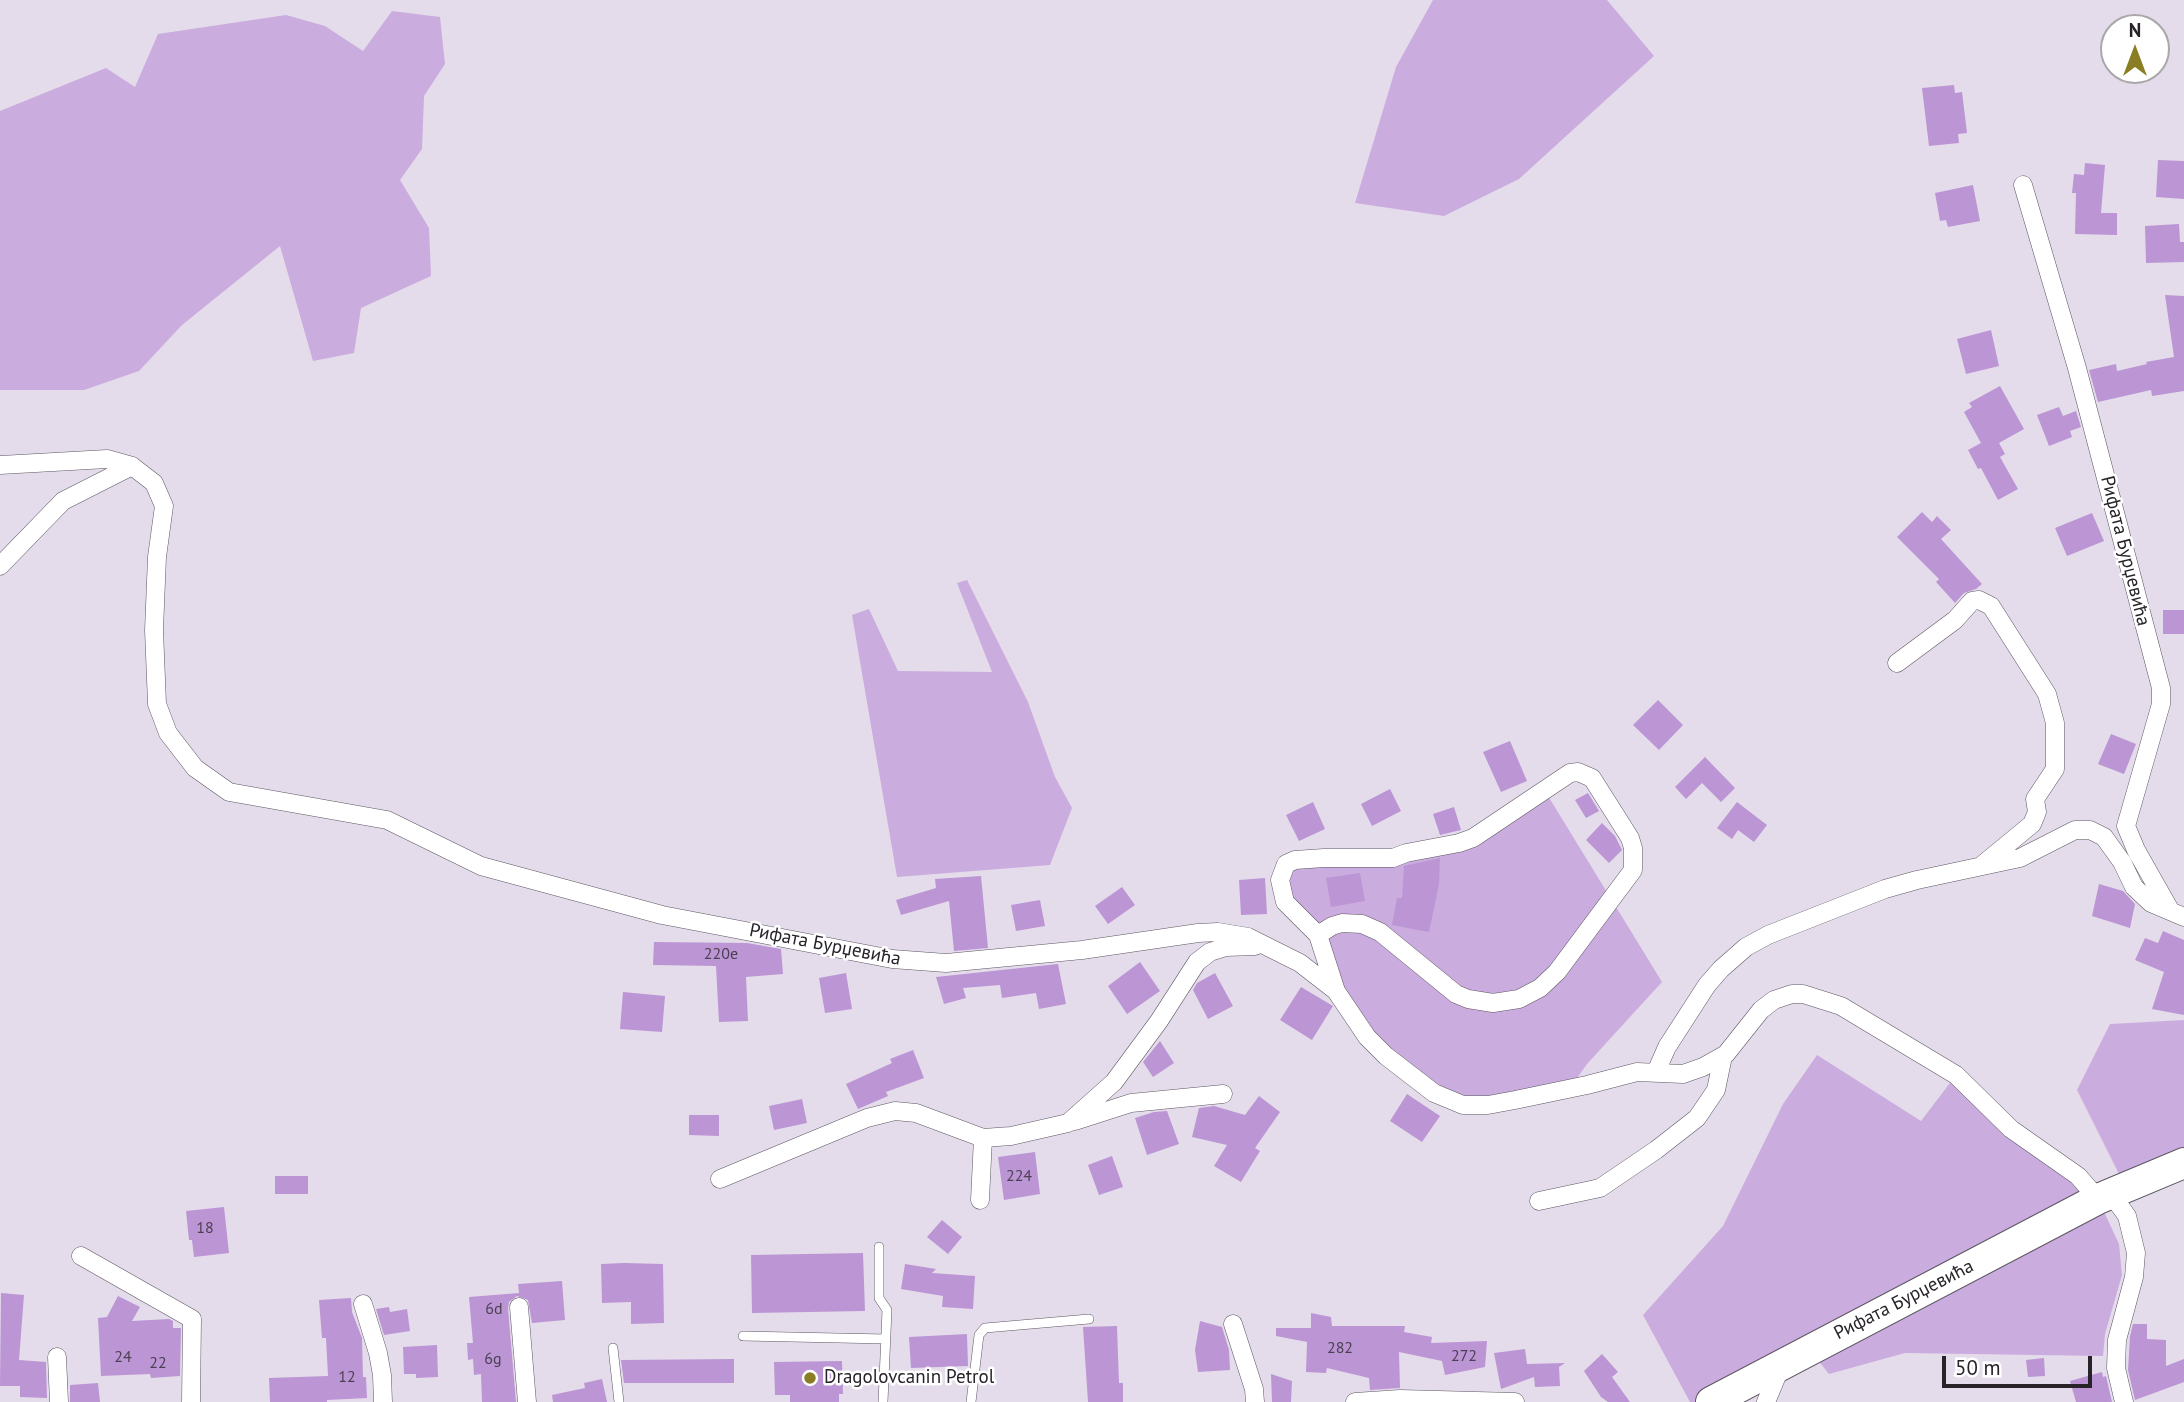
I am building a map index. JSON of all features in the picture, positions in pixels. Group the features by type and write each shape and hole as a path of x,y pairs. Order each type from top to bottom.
{"main road":[{"name":"Рифата Бурџевића","path":"1711,1402 2105,1197 2184,1163"}],"street":[{"name":"Рифата Бурџевића","path":"2023,185 2077,368 2161,688 2161,704 2126,826 2131,841 2177,914"},
{"path":"0,465 107,459 132,466"},
{"name":"Рифата Бурџевића","path":"132,466 154,483 164,506 157,557 154,630 157,704 168,733 195,768 229,792 387,820 481,866 662,915 892,959 946,963 1082,950 1218,932 1248,937 1300,963 1336,991"},
{"path":"0,566 63,501 132,466"},
{"path":"1897,663 1955,620 1972,601 1979,600 1991,606 2047,694 2054,723 2055,768 2035,799 2035,819 2021,834 1978,868"},
{"name":"Рифата Бурџевића","path":"1318,935 1342,923 1371,927 1446,988 1468,999 1506,1002 1519,999 1540,988 1557,972 1633,870 1630,838 1585,774 1570,773 1474,838 1459,843 1393,858 1324,858 1295,860 1286,864 1280,880 1285,902 1318,935 1336,991 1367,1037 1386,1056 1434,1093 1464,1105 1488,1105 1637,1072 1684,1074 1723,1056 1734,1046 1761,1010 1774,1000 1792,994 1803,994 1833,1002 1956,1075 2011,1129 2105,1197"},
{"name":"Рифата Бурџевића","path":"1656,1072 1667,1047 1707,985 1746,947 1768,935 1885,889 2020,858 2065,834 2090,830 2104,837 2134,887 2151,903 2177,914"},
{"name":"Рифата Бурџевића","path":"720,1179 867,1118 895,1111 916,1113 983,1138 1011,1136 1068,1123 1114,1082 1197,962 1210,952 1226,947 1253,946 1276,951"},
{"path":"1539,1200 1600,1188 1697,1118 1716,1090 1723,1056"},
{"path":"1068,1123 1131,1103 1223,1094"},
{"path":"980,1200 983,1138"},
{"path":"2105,1197 2127,1216 2136,1252 2134,1277 2117,1340 2116,1368 2124,1402"},
{"path":"80,1256 192,1319 191,1402"},
{"path":"363,1304 378,1353 383,1402"},
{"path":"519,1307 527,1402"},
{"path":"1233,1324 1254,1390 1255,1402"},
{"path":"57,1357 59,1402"},
{"path":"1766,1402 1783,1363"},
{"path":"1355,1402 1400,1399 1515,1402"}],"lane":[{"path":"879,1247 879,1297 887,1310 883,1402"},
{"path":"971,1402 979,1335 985,1328 1090,1320"},
{"path":"743,1336 886,1339"},
{"path":"613,1348 619,1402"}],"shaded area":[{"path":"1433,0 1607,0 1654,56 1519,179 1444,216 1355,203 1396,67"},
{"path":"392,11 440,17 445,64 424,96 422,149 400,180 429,228 431,276 361,308 354,353 313,361 280,246 182,325 139,371 84,390 0,390 0,111 106,68 135,87 158,34 286,15 325,26 363,51"},
{"path":"967,580 1028,702 1055,777 1072,808 1050,865 897,877 852,615 869,609 898,671 992,672 957,583"},
{"path":"1545,791 1662,982 1587,1064 1570,1088 1463,1105 1367,1037 1318,935 1285,902 1286,864 1459,843"},
{"path":"2184,1020 2184,1163 2126,1188 2077,1090 2110,1024"},
{"path":"1817,1055 1921,1121 1956,1075 2098,1199 2119,1244 2122,1275 2105,1334 2103,1356 1905,1353 1829,1374 1809,1349 1711,1402 1690,1402 1643,1315 1723,1226 1783,1104"}],"building":[{"path":"1954,85 1955,93 1962,92 1967,133 1958,134 1959,143 1929,146 1922,88"},
{"path":"2158,160 2184,161 2184,199 2156,197"},
{"path":"2085,163 2105,165 2101,213 2117,213 2117,235 2075,234 2076,193 2072,193 2074,174 2084,175"},
{"path":"1973,185 1980,221 1948,227 1946,220 1940,221 1935,193"},
{"path":"2179,224 2180,242 2184,242 2184,262 2146,263 2145,226"},
{"path":"2165,295 2184,296 2184,391 2152,396 2151,390 2098,402 2089,370 2116,364 2117,371 2174,357"},
{"path":"1991,330 1999,366 1966,374 1957,339"},
{"path":"2000,386 2024,429 1999,443 2005,454 2000,457 2018,489 1998,500 1968,450 1981,443 1964,412 1972,407 1969,403"},
{"path":"2059,407 2063,416 2076,411 2081,427 2070,431 2072,437 2049,446 2037,415"},
{"path":"1922,512 1932,522 1937,516 1951,530 1941,539 1982,584 1964,593 1955,603 1936,582 1939,579 1897,537"},
{"path":"2092,513 2104,541 2067,556 2055,528"},
{"path":"2163,610 2184,610 2184,634 2163,634"},
{"path":"1658,700 1683,725 1659,750 1633,725"},
{"path":"2111,734 2136,744 2124,774 2098,764"},
{"path":"1510,741 1527,781 1501,792 1483,752"},
{"path":"1705,757 1735,788 1721,802 1702,783 1686,799 1675,787"},
{"path":"1390,789 1401,811 1372,826 1361,804"},
{"path":"1588,793 1599,811 1586,818 1575,800"},
{"path":"1313,802 1325,829 1299,841 1286,815"},
{"path":"1737,802 1767,825 1754,842 1738,830 1732,839 1717,828"},
{"path":"1454,807 1461,830 1440,835 1433,814"},
{"path":"1602,823 1615,836 1622,850 1609,863 1586,840"},
{"path":"1440,858 1439,884 1429,932 1392,925 1397,898 1402,898 1404,866"},
{"path":"1360,873 1365,901 1331,907 1326,878"},
{"path":"981,876 988,948 954,951 949,901 901,915 896,900 936,888 935,879"},
{"path":"1265,878 1267,914 1241,915 1239,880"},
{"path":"2099,884 2123,891 2135,904 2130,928 2092,916"},
{"path":"1122,887 1135,905 1108,924 1095,906"},
{"path":"1040,900 1045,926 1016,931 1011,905"},
{"path":"2163,931 2184,940 2184,1015 2152,1009 2164,972 2135,960 2145,938 2158,943"},
{"path":"654,942 747,943 781,949 783,974 746,977 748,1021 719,1022 716,966 653,965"},
{"path":"1140,962 1160,991 1127,1014 1108,986"},
{"path":"1058,964 1066,1004 1039,1009 1036,993 1002,998 1000,985 963,988 966,998 944,1004 936,977"},
{"path":"846,973 852,1009 825,1013 819,978"},
{"path":"1215,973 1233,1006 1208,1019 1193,990 1197,983"},
{"path":"1301,987 1333,1006 1312,1040 1280,1020"},
{"path":"623,992 665,996 662,1032 620,1029"},
{"path":"1160,1041 1174,1063 1153,1077 1143,1062"},
{"path":"913,1050 924,1078 886,1092 888,1096 858,1109 846,1084 892,1063 890,1059"},
{"path":"1407,1094 1440,1116 1422,1142 1390,1121"},
{"path":"1259,1096 1280,1112 1255,1148 1260,1151 1241,1182 1214,1166 1227,1145 1192,1137 1199,1108 1214,1106 1245,1115"},
{"path":"802,1099 807,1123 774,1130 769,1106"},
{"path":"1167,1111 1179,1144 1147,1155 1135,1118"},
{"path":"689,1115 719,1115 719,1136 689,1135"},
{"path":"1035,1152 1040,1194 1004,1200 998,1157"},
{"path":"1112,1156 1123,1187 1099,1195 1088,1165"},
{"path":"275,1176 308,1176 308,1194 275,1194"},
{"path":"224,1207 229,1253 194,1257 186,1211"},
{"path":"942,1220 962,1237 948,1254 927,1237"},
{"path":"863,1253 865,1311 752,1313 751,1255"},
{"path":"601,1264 663,1264 664,1323 631,1324 631,1302 602,1303"},
{"path":"905,1264 936,1269 932,1273 975,1276 973,1309 942,1307 943,1296 901,1289"},
{"path":"562,1281 565,1320 532,1323 528,1300 517,1296 509,1302 516,1402 482,1402 481,1374 474,1375 473,1359 468,1360 467,1343 473,1343 469,1297 519,1293 518,1284"},
{"path":"1,1293 24,1295 19,1360 46,1362 47,1398 20,1397 20,1386 0,1386"},
{"path":"118,1296 140,1307 132,1321 169,1319 173,1321 173,1328 181,1328 180,1376 101,1376 98,1318 107,1317"},
{"path":"351,1298 352,1312 362,1338 363,1377 366,1377 367,1398 327,1402 270,1402 269,1378 328,1376 326,1338 322,1338 319,1300"},
{"path":"389,1307 390,1312 407,1309 410,1331 384,1335 376,1309"},
{"path":"1311,1313 1331,1317 1332,1326 1405,1326 1404,1332 1432,1337 1431,1343 1487,1341 1485,1367 1445,1375 1442,1361 1399,1352 1400,1388 1370,1390 1369,1378 1327,1368 1326,1373 1306,1372 1307,1342 1276,1336 1276,1328 1311,1328"},
{"path":"1200,1321 1222,1327 1229,1350 1230,1370 1198,1372 1195,1350"},
{"path":"2133,1324 2147,1324 2147,1339 2166,1340 2166,1366 2184,1359 2184,1382 2135,1400 2128,1370"},
{"path":"1117,1326 1119,1383 1123,1383 1123,1402 1088,1402 1083,1327"},
{"path":"967,1334 968,1366 911,1368 909,1337"},
{"path":"437,1345 438,1377 416,1378 416,1374 404,1374 403,1347"},
{"path":"1525,1349 1527,1364 1565,1363 1559,1367 1560,1386 1535,1387 1534,1377 1501,1389 1494,1353"},
{"path":"1602,1354 1618,1372 1612,1377 1630,1402 1608,1402 1601,1397 1584,1371"},
{"path":"2044,1358 2045,1376 2028,1377 2026,1360"},
{"path":"734,1359 734,1383 624,1383 621,1360"},
{"path":"842,1361 843,1394 839,1394 839,1402 790,1402 790,1395 775,1395 774,1362"},
{"path":"2102,1372 2103,1377 2106,1376 2112,1402 2076,1402 2070,1381"},
{"path":"1271,1374 1292,1381 1291,1402 1272,1402"},
{"path":"602,1379 607,1402 553,1402 552,1395 585,1388 584,1383"},
{"path":"98,1383 100,1402 70,1402 70,1385"}],"place":[{"name":"Dragolovcanin Petrol","path":"810,1378"}]}
